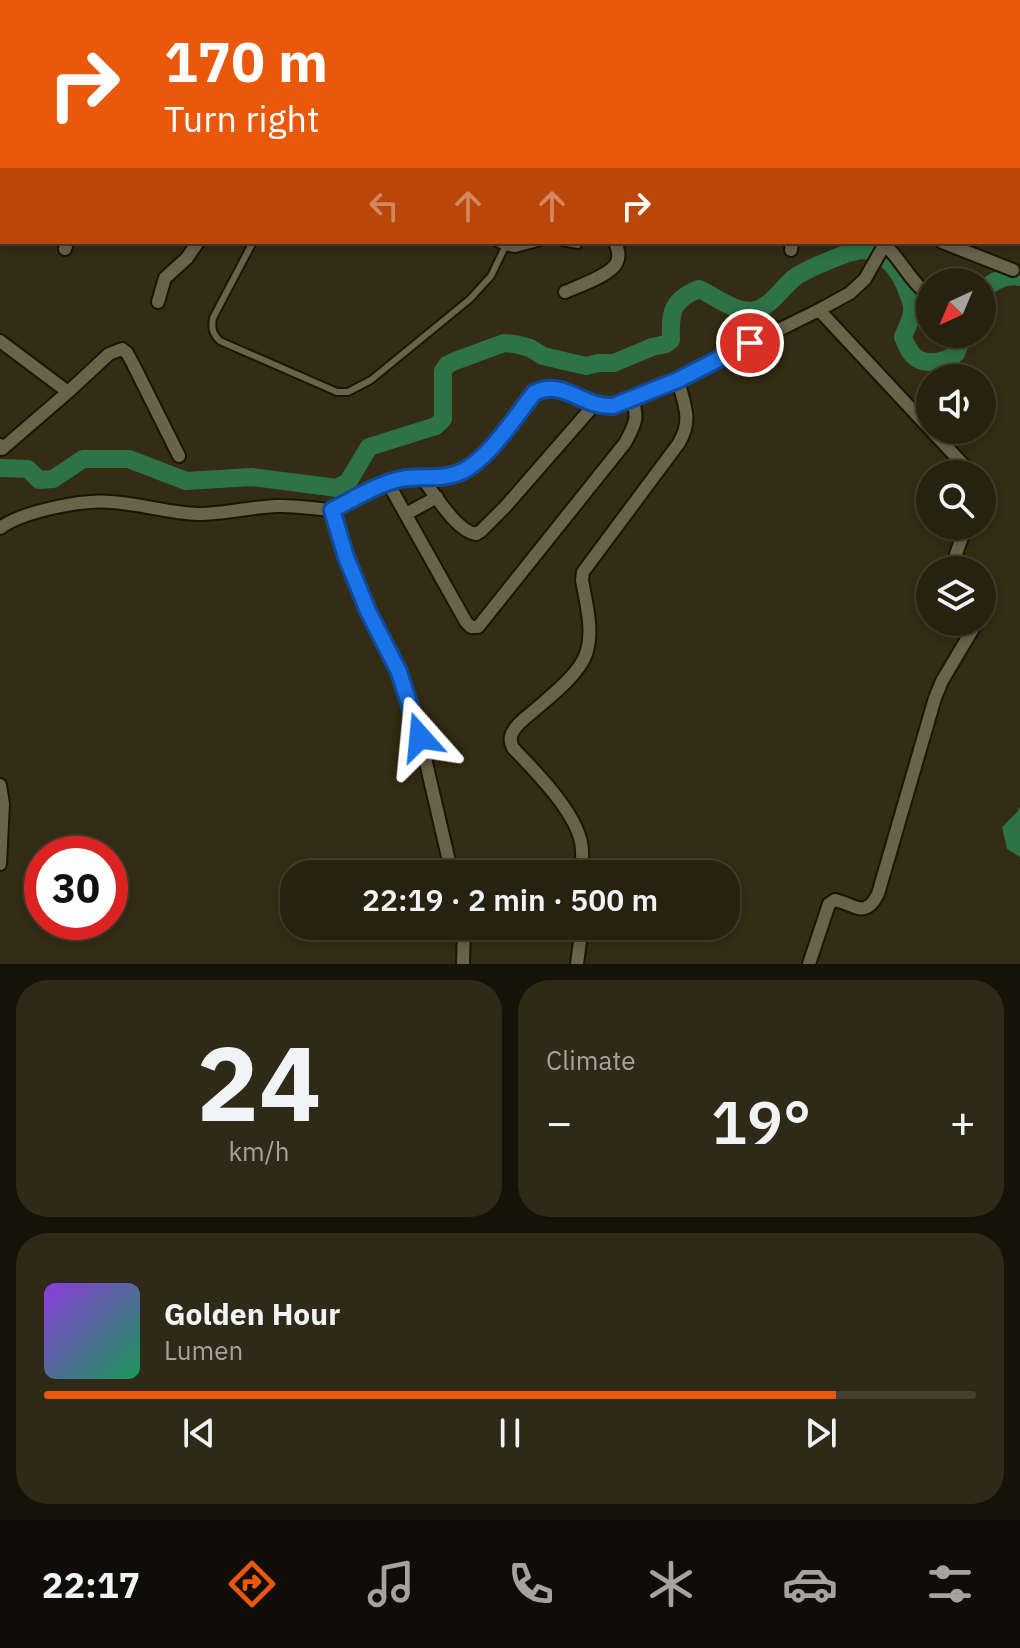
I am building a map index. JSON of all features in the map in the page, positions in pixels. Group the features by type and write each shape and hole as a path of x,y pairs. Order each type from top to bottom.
{"street":[{"path":"158,302 165,278 187,258 197,244"},
{"path":"565,292 614,267 619,253 616,244"},
{"path":"947,244 1013,270"},
{"path":"0,528 11,520 32,514 95,502 194,514 274,506 332,510 388,483 402,479 438,478 462,472 480,459 534,393 545,387 567,392 603,407 613,406 678,380 850,293 865,279 883,247 892,251 916,283"},
{"path":"819,310 916,413"},
{"path":"0,341 68,392"},
{"path":"0,445 2,449 109,354 122,349 133,364 179,456"},
{"path":"583,860 580,837 559,799 513,748 511,735 576,672 586,656 589,627 583,572 686,430 687,417 678,380"},
{"path":"388,483 466,622 471,627 478,627 625,443 637,417 632,399"},
{"path":"422,478 466,531 471,534 481,531 594,405"},
{"path":"945,444 959,460"},
{"path":"406,514 437,497"},
{"path":"332,510 346,557 368,611 399,672 420,737 449,860"},
{"path":"809,964 829,904 835,900 866,909 878,894 935,698 969,636"},
{"path":"0,785 3,804 0,864"},
{"path":"463,964 464,940"},
{"path":"577,964 580,940"}],"lane":[{"path":"252,244 213,318 212,331 220,341 337,392 348,392 371,380 470,299 491,276 505,247"},
{"path":"499,244 515,249 534,244"},
{"path":"572,244 578,245"}],"shaded area":[{"path":"1020,807 1020,857 1007,849 1002,827"}],"waterway":[{"path":"0,468 28,469 39,480 53,479 83,459 129,459 186,481 252,477 337,488 348,482 369,447 436,426 443,419 443,371 455,361 504,343 586,366 614,363 671,340 674,308 690,293 699,289 741,310 756,310 771,301 799,274 863,250 887,260 902,280 912,308 903,337 915,357 932,362 948,359 958,348"},
{"path":"996,281 1020,277"}],"route":[{"path":"420,737 399,672 368,611 346,557 332,510 388,483 410,478 438,478 462,472 480,459 534,393 545,387 567,392 594,405 613,406 678,380 750,343"}]}
